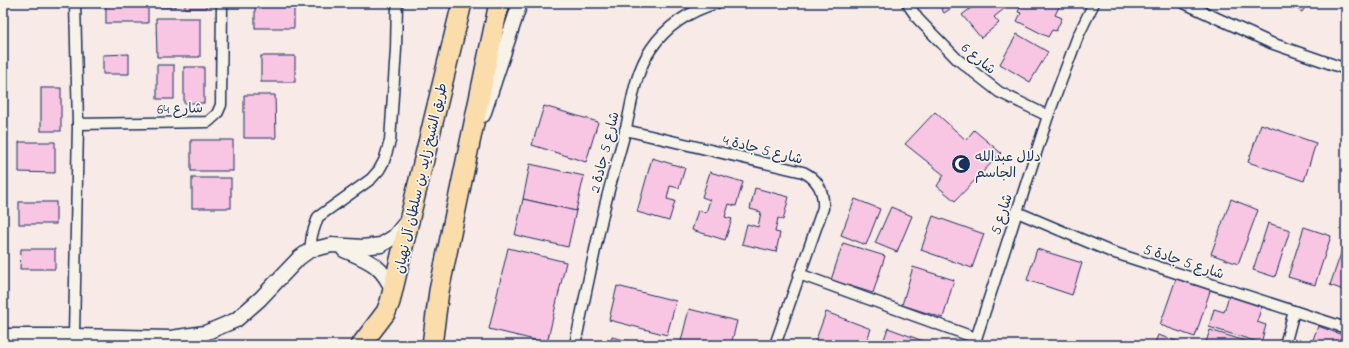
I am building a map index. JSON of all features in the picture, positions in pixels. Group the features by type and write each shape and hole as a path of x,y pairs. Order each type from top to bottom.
{"highway":[{"name":"طريق الشيخ زايد بن سلطان آل نهيان","path":"361,345 386,312 390,302 462,3"},
{"path":"432,345 439,291 499,3"}],"street":[{"path":"74,336 78,124 76,3"},
{"name":"شارع 64","path":"78,124 208,122 217,114 221,105 222,3"},
{"path":"310,250 312,236 318,217 370,179 379,170 384,161 390,141 396,49 397,3"},
{"path":"452,43 456,3"},
{"path":"464,172 520,3"},
{"name":"شارع 5 جادة 2","path":"575,345 603,213 625,130 637,77 644,60 668,28 678,20 695,10 717,3"},
{"name":"شارع 6","path":"907,3 918,18 957,59 999,92 1048,116"},
{"name":"شارع 5","path":"975,342 1048,116 1078,36 1094,3"},
{"path":"1184,3 1270,43 1346,69"},
{"name":"شارع 5 جادة 4","path":"625,130 803,172 818,183 823,195 823,208 775,345"},
{"name":"شارع 5 جادة 5","path":"1017,212 1109,251 1346,328"},
{"path":"3,336 171,338 205,333 236,320 260,299 299,258 310,250 332,245 362,247 381,245 386,243 399,232 410,217"},
{"path":"332,245 370,261 386,278 393,291"},
{"path":"799,274 975,342"},
{"path":"1284,345 1294,312"}],"building":[{"path":"106,3 148,3 148,23 106,23"},
{"path":"156,3 176,3 176,7 156,7"},
{"path":"185,3 206,3 206,8 185,8"},
{"path":"938,3 959,3 944,13"},
{"path":"977,3 983,3 985,6 989,3 1001,3 1005,8 994,17 999,23 981,38 962,15"},
{"path":"1022,3 1057,3 1060,5 1055,15 1062,18 1056,31 1052,30 1048,37 1017,21 1021,13 1018,12"},
{"path":"1288,3 1308,3 1302,12"},
{"path":"255,6 294,6 294,28 255,28"},
{"path":"156,18 200,18 200,57 157,57"},
{"path":"1017,34 1048,52 1030,82 1000,64"},
{"path":"129,54 129,74 103,74 103,55"},
{"path":"261,56 295,56 295,82 261,82"},
{"path":"157,65 174,65 174,99 157,99"},
{"path":"184,67 204,67 204,103 184,103"},
{"path":"41,88 61,88 61,131 41,131"},
{"path":"244,95 275,95 276,138 244,138"},
{"path":"544,106 598,122 586,162 532,145"},
{"name":"دلال عبدالله الجاسم","path":"935,112 966,140 974,130 1001,153 955,201 937,186 944,175 905,144"},
{"path":"1261,124 1316,143 1304,181 1248,162"},
{"path":"191,140 233,140 233,171 191,171"},
{"path":"19,142 55,142 55,173 19,172"},
{"path":"652,158 685,168 679,188 670,186 667,199 675,201 669,221 637,212"},
{"path":"530,164 584,176 576,211 523,199"},
{"path":"710,172 743,182 736,206 729,204 725,217 732,219 725,240 692,230 698,210 706,213 710,200 702,197"},
{"path":"192,178 231,178 231,208 192,208"},
{"path":"755,188 789,197 783,220 778,218 775,232 780,233 776,252 742,244 747,224 758,227 761,212 750,209"},
{"path":"523,199 576,211 568,247 515,235"},
{"path":"855,199 880,209 866,245 841,235"},
{"path":"1231,199 1258,210 1238,264 1211,254"},
{"path":"19,202 56,202 56,224 19,224"},
{"path":"891,207 912,216 897,252 875,243"},
{"path":"933,216 984,234 972,268 921,250"},
{"path":"1268,223 1290,230 1275,277 1253,270"},
{"path":"1304,227 1331,236 1315,285 1288,277"},
{"path":"843,243 885,256 873,293 831,280"},
{"path":"1344,245 1346,246 1346,291 1330,285"},
{"path":"508,248 566,262 547,343 489,329"},
{"path":"21,249 55,249 55,269 20,269"},
{"path":"1037,249 1082,263 1072,295 1027,280"},
{"path":"913,267 954,280 943,318 902,305"},
{"path":"1177,276 1211,288 1195,337 1160,325"},
{"path":"617,286 676,301 667,335 609,320"},
{"path":"1230,292 1263,302 1257,322 1266,325 1261,343 1209,327 1214,309 1224,312"},
{"path":"689,309 737,321 731,345 680,345"},
{"path":"826,312 871,329 865,345 814,345"},
{"path":"1318,326 1345,336 1342,345 1311,345"},
{"path":"888,328 934,345 882,345"},
{"path":"1210,330 1258,345 1205,345"},
{"path":"1158,335 1188,345 1154,345"},
{"path":"612,337 644,345 610,345"}],"place":[{"name":"دلال عبدالله الجاسم","path":"961,164"}]}
